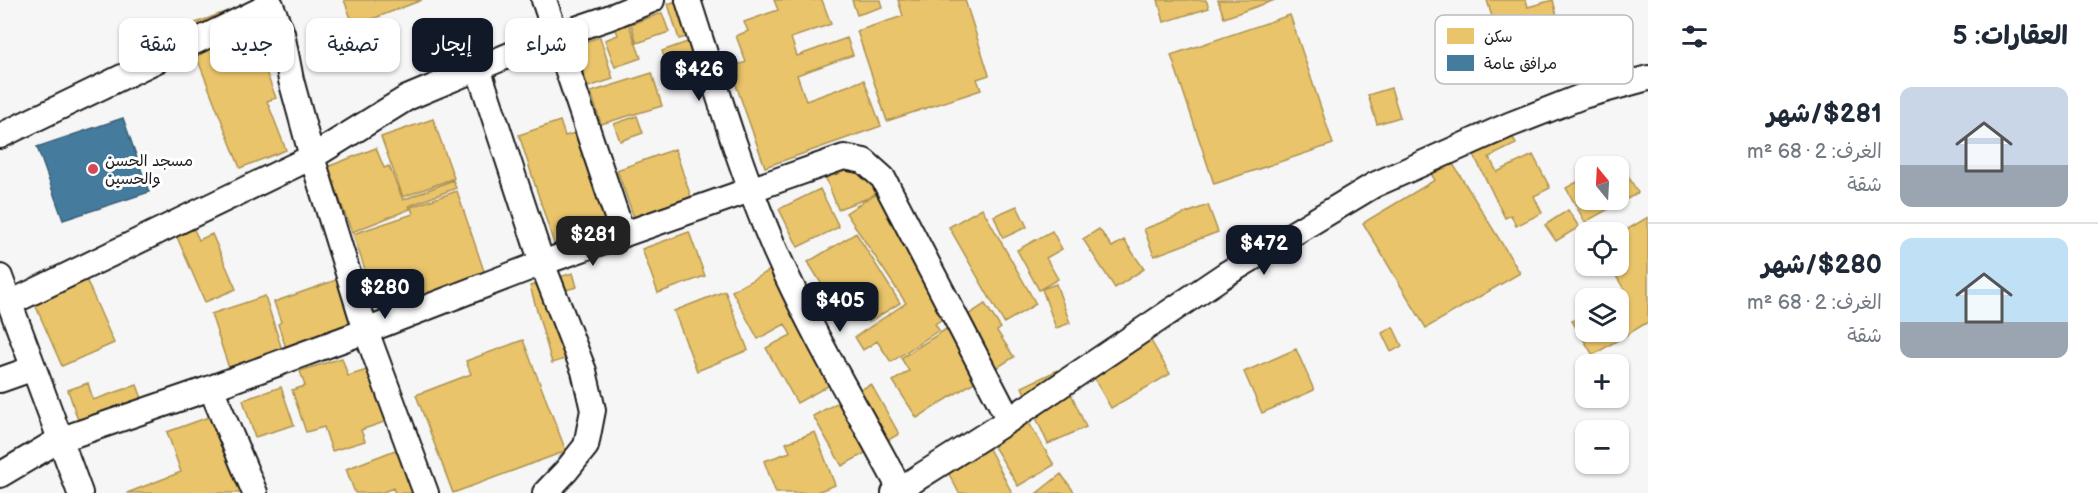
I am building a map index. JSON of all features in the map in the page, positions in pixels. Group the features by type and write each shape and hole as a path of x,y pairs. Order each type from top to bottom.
{"street":[{"path":"544,0 550,18"},
{"path":"588,25 652,0"},
{"path":"688,0 751,191 776,251 897,491 1009,420 1226,274 1374,185 1488,134 1573,100 1628,84"},
{"path":"0,136 273,2 312,157 366,331 426,493"},
{"path":"10,303 312,157 407,98 469,72"},
{"path":"479,72 542,262 584,371 593,410 586,446 567,471 545,493"},
{"path":"567,72 623,235"},
{"path":"1633,82 1648,78"},
{"path":"0,475 59,440 211,388 366,331 542,262 844,157 857,159 870,165 883,178 1009,420"},
{"path":"0,277 80,493"},
{"path":"0,380 34,368"},
{"path":"211,388 255,493"}],"building: سكن":[{"path":"344,0 422,0 375,18 351,18"},
{"path":"679,0 700,33 679,39 668,4"},
{"path":"774,0 822,0 831,24 791,38 797,56 847,38 853,55 797,75 806,101 864,80 881,126 765,167 730,68 746,62 736,36 748,31 744,22 778,10"},
{"path":"852,0 880,0 882,7 857,15"},
{"path":"898,0 965,0 989,75 977,79 981,90 887,121 857,31 903,16"},
{"path":"1158,0 1206,0 1209,8 1164,22"},
{"path":"1218,0 1275,0 1224,18"},
{"path":"1487,0 1526,0 1528,7 1553,0 1557,15 1491,15"},
{"path":"241,6 246,18 210,18 210,72 266,72 276,98 267,101 286,150 240,168 198,60 198,22"},
{"path":"662,13 669,32 637,43 631,24"},
{"path":"1290,15 1333,144 1214,184 1171,55"},
{"path":"627,19 641,58 615,67 605,40 618,35 614,24"},
{"path":"600,37 613,79 588,87 583,72 588,72 588,41"},
{"path":"696,39 703,59 669,71 662,51"},
{"path":"652,73 662,106 601,124 591,92"},
{"path":"1391,88 1400,117 1377,124 1368,95"},
{"path":"637,116 643,133 620,141 614,124"},
{"path":"433,119 454,178 403,197 381,137"},
{"path":"560,121 565,136 578,132 610,233 556,250 519,135"},
{"path":"1506,123 1516,144 1489,157 1497,172 1533,155 1550,188 1534,196 1542,213 1516,226 1511,215 1505,218 1467,141"},
{"path":"376,148 384,168 389,166 403,200 453,180 456,188 352,232 327,167"},
{"path":"675,149 692,200 635,220 617,170"},
{"path":"1445,151 1520,273 1426,328 1363,223 1435,180 1425,164"},
{"path":"866,161 879,194 838,209 825,176"},
{"path":"1629,177 1638,193 1629,198"},
{"path":"1575,183 1575,204 1566,188"},
{"path":"885,187 963,305 935,324 939,330 891,362 877,341 863,350 855,337 906,303 846,213"},
{"path":"820,189 839,227 798,247 779,209"},
{"path":"457,191 486,277 380,314 353,234 413,214 411,207"},
{"path":"1208,205 1218,232 1154,256 1144,229"},
{"path":"1017,206 1027,227 1003,238 994,216"},
{"path":"982,208 1036,304 1004,323 949,227"},
{"path":"1568,210 1576,222 1575,229 1556,241 1545,225"},
{"path":"1578,210 1607,210 1585,222"},
{"path":"1648,217 1648,322 1629,333 1629,288 1623,288 1616,276 1629,276 1629,228"},
{"path":"191,223 199,240 212,234 236,289 205,302 174,230"},
{"path":"1099,229 1112,247 1124,240 1144,269 1115,288 1083,239"},
{"path":"1052,231 1062,249 1046,258 1058,279 1039,290 1017,250"},
{"path":"689,232 705,276 658,293 642,249"},
{"path":"856,233 900,303 869,322 854,299 837,309 808,262"},
{"path":"776,267 837,381 797,403 766,348 791,335 785,324 758,339 732,291"},
{"path":"356,273 373,317 286,348 274,302"},
{"path":"573,273 577,287 554,293 578,355 552,363 530,286"},
{"path":"85,277 114,343 62,366 33,300"},
{"path":"1056,284 1070,323 1056,328 1042,289"},
{"path":"725,291 748,350 697,371 674,311"},
{"path":"265,296 283,353 230,371 211,314"},
{"path":"985,304 1001,328 997,331 1014,357 917,418 893,381 909,371 901,358"},
{"path":"1142,325 1170,374 1111,408 1083,359"},
{"path":"1393,327 1402,346 1391,352 1382,333"},
{"path":"523,340 566,451 453,493 416,395 471,374 466,361"},
{"path":"1585,342 1615,342 1595,354"},
{"path":"1296,349 1314,390 1262,413 1244,372"},
{"path":"342,358 348,376 370,369 387,421 361,430 365,441 332,451 324,427 306,432 292,390 305,386 300,371"},
{"path":"1060,369 1086,427 1048,444 1022,387"},
{"path":"88,383 93,400 137,385 144,404 80,426 68,390"},
{"path":"871,384 899,434 842,466 813,416"},
{"path":"281,387 294,425 255,437 243,400"},
{"path":"1017,403 1054,465 1018,486 987,435"},
{"path":"220,413 248,493 127,493 181,472 167,432"},
{"path":"815,432 835,485 814,493 776,493 764,461 790,452 786,443"},
{"path":"981,433 1012,493 959,493 939,455"},
{"path":"398,449 416,493 395,493 393,488 381,493 355,493 346,469"},
{"path":"1061,474 1075,493 1037,493"}],"building: مرافق عامة":[{"name":"مسجد الحسن والحسين","path":"123,118 149,192 63,220 37,147"}],"place":[{"name":"مسجد الحسن والحسين","path":"93,169"}]}
